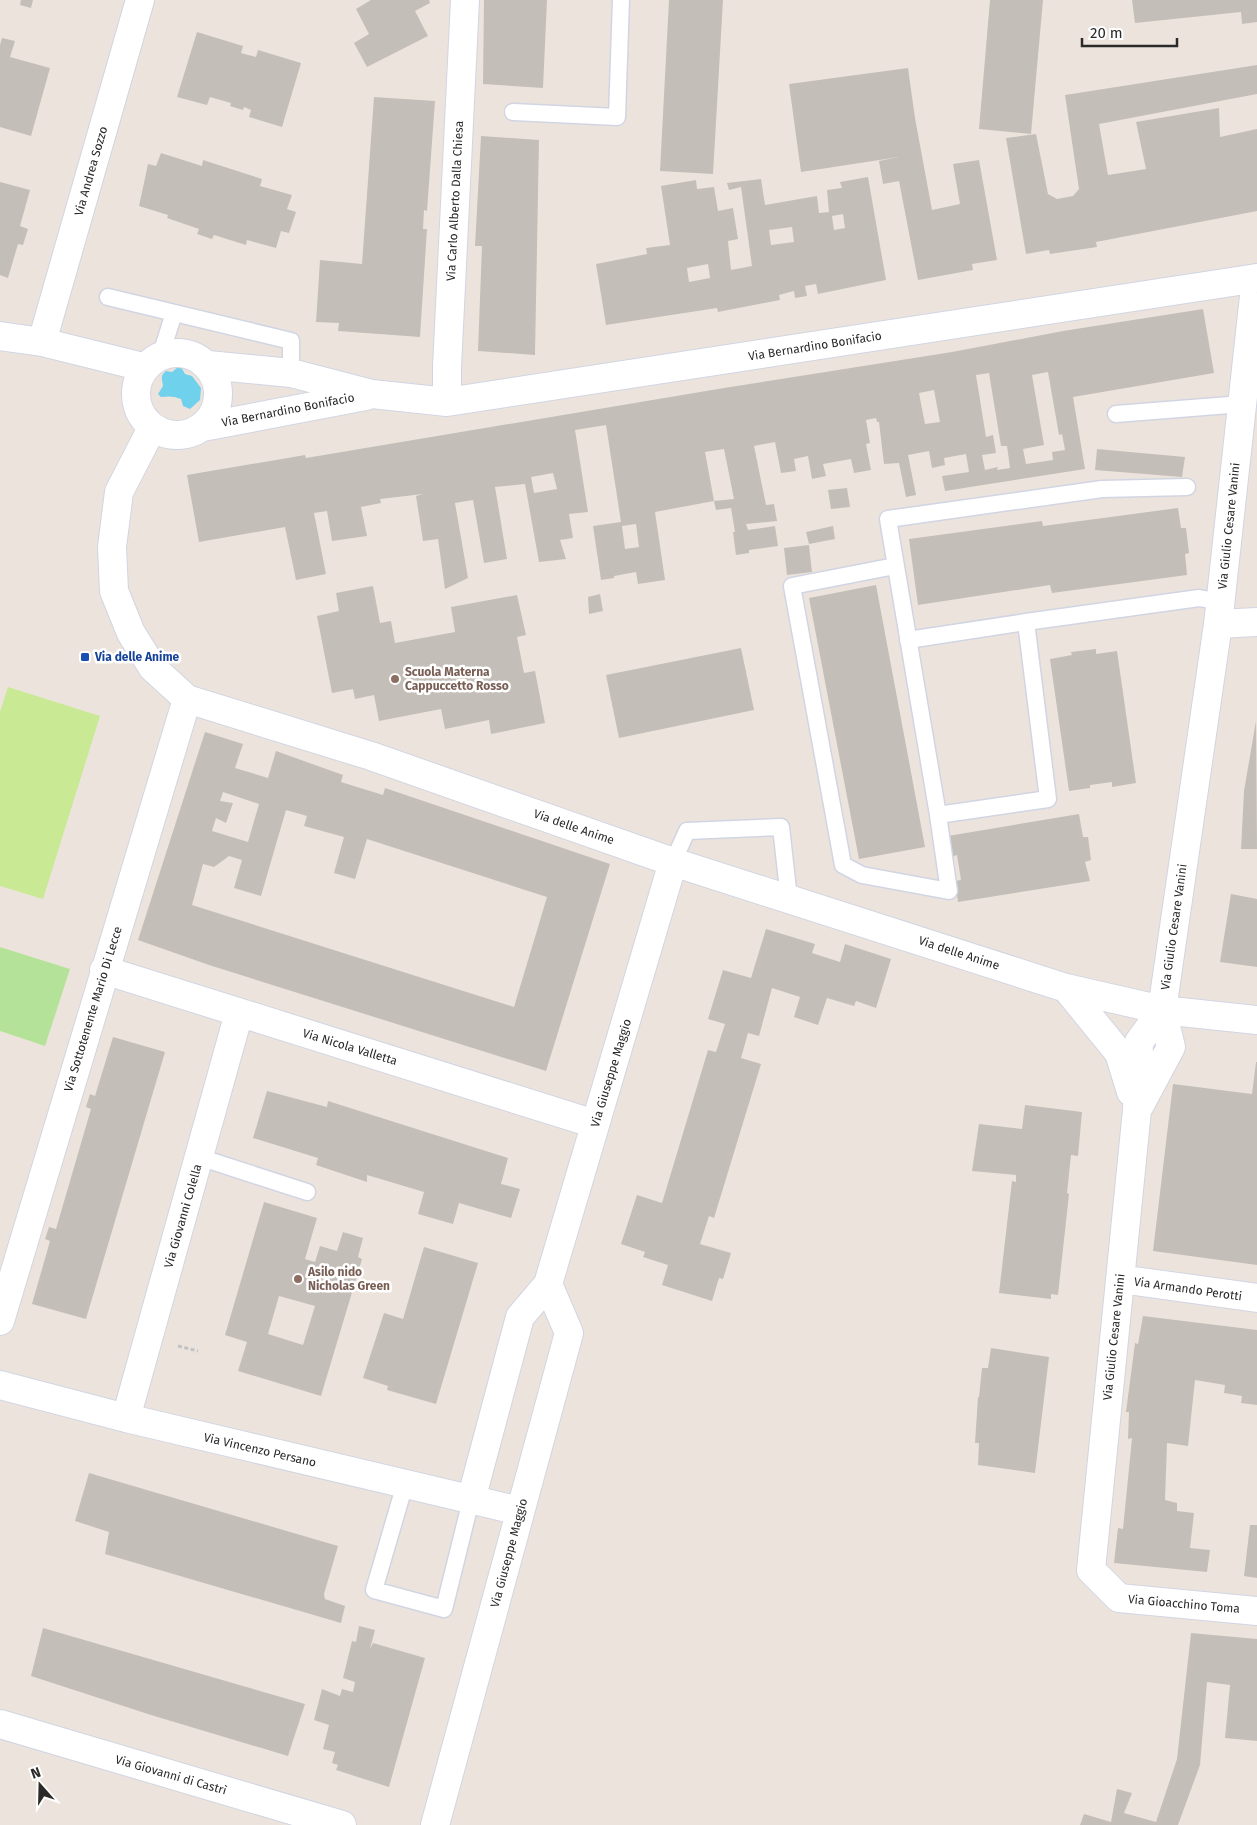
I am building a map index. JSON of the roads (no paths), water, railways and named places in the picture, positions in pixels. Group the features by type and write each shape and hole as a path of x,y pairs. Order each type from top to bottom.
{"street":[{"name":"Via Andrea Sozzo","path":"42,342 140,0"},
{"name":"Via Carlo Alberto Dalla Chiesa","path":"447,402 464,0"},
{"name":"Via Bernardino Bonifacio","path":"2,342 42,342 152,361 186,352 208,365 292,372 372,394 447,402 1256,278"},
{"name":"Via Giulio Cesare Vanini","path":"1091,1570 1137,1110 1139,1042 1162,1010 1220,613 1256,278"},
{"path":"152,361 135,388 138,410 152,428"},
{"name":"Via Bernardino Bonifacio","path":"203,427 217,408 219,385 208,365"},
{"name":"Via Bernardino Bonifacio","path":"152,428 168,435 187,435 203,427 372,394"},
{"name":"Via delle Anime","path":"152,428 120,492 112,547 114,591 131,633 153,668 188,699 371,756 673,862 1066,988 1162,1010 1257,1020"},
{"path":"1220,613 1257,622"},
{"name":"Via Sottotenente Mario Di Lecce","path":"0,1321 7,1270 104,970 188,699"},
{"name":"Via Giuseppe Maggio","path":"471,1500 520,1317 548,1284 673,862"},
{"name":"Via Nicola Valletta","path":"104,970 595,1124"},
{"path":"1066,988 1118,1053 1137,1110"},
{"name":"Via Giovanni Colella","path":"126,1418 239,1013"},
{"name":"Via Armando Perotti","path":"1120,1279 1257,1298"},
{"name":"Via Giuseppe Maggio","path":"435,1825 569,1333 548,1284"},
{"name":"Via Vincenzo Persano","path":"0,1385 126,1418 520,1511"},
{"name":"Via Gioacchino Toma","path":"1091,1570 1119,1598 1257,1611"},
{"name":"Via Giovanni di Castrì","path":"0,1724 342,1825"}],"lane":[{"path":"513,112 617,117 621,0"},
{"path":"108,297 291,341 292,372"},
{"path":"152,361 174,313"},
{"path":"1116,414 1242,404"},
{"path":"895,566 792,586 843,865 862,876 949,891 938,814 888,519 1102,488 1187,487"},
{"path":"908,640 1199,598 1220,613"},
{"path":"938,814 1048,799 1026,622"},
{"path":"673,862 687,831 781,827 789,899"},
{"path":"199,1157 307,1192"},
{"path":"405,1484 374,1590 444,1609 471,1500"}],"water":[{"path":"181,367 185,374 192,376 201,388 200,400 190,409 183,406 181,399 171,396 161,397 158,394 163,386 163,374 166,371 172,372"}],"place":[{"name":"Via delle Anime","path":"85,657"},
{"name":"Scuola Materna Cappuccetto Rosso","path":"395,679"},
{"name":"Asilo nido Nicholas Green","path":"298,1279"}]}
